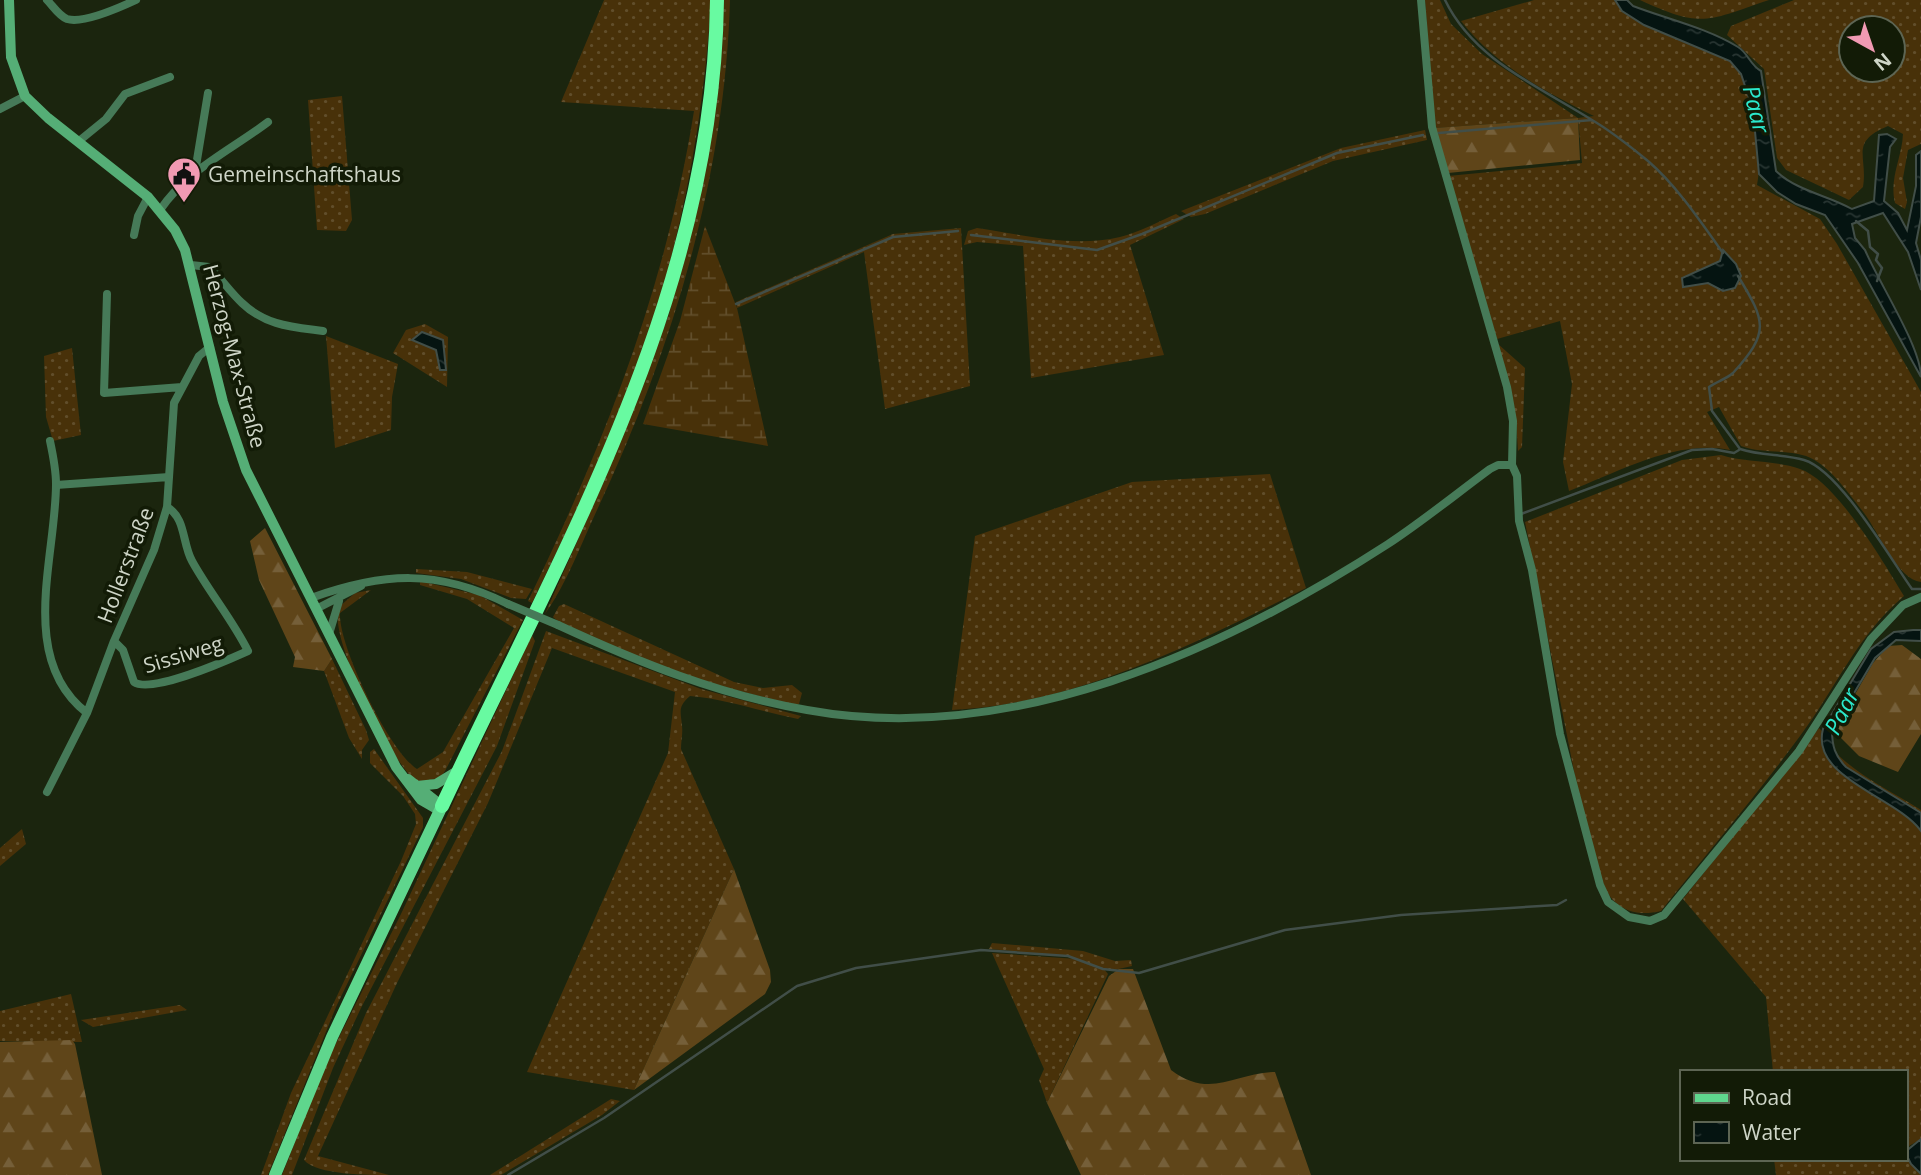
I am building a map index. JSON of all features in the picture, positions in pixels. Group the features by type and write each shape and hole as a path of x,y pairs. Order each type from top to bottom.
{"highway":[{"path":"441,808 619,433 657,334 686,233 703,150 717,0"}],"main road":[{"path":"9,0 5,31 15,73 25,96"},
{"name":"Herzog-Max-Straße","path":"25,96 148,197 175,230 191,264 209,347 241,455 257,495 396,767"},
{"path":"396,767 441,808"},
{"path":"396,767 421,800 441,808"},
{"path":"417,786 436,784 459,769"},
{"path":"275,1175 332,1037 441,808"}],"street":[{"path":"47,0 60,14 71,20 96,15 136,0"},
{"path":"1421,0 1432,127 1507,387 1513,421 1512,466 1517,476 1519,521 1532,570 1560,734 1578,810 1608,902 1629,917 1640,921 1650,921 1664,915 1799,751 1871,639 1903,605 1921,597"},
{"path":"79,141 106,120 125,94 170,77"},
{"path":"195,172 208,93"},
{"path":"0,109 25,96"},
{"path":"160,210 195,172 268,122"},
{"path":"134,235 138,216 148,197"},
{"path":"191,264 209,267 242,303 264,319 290,328 323,331"},
{"path":"107,294 104,393 182,387"},
{"name":"Hollerstraße","path":"47,792 87,713 114,640 154,550 167,507 174,403 199,356 209,347"},
{"path":"50,441 56,485 44,616 60,681 67,694 87,713"},
{"path":"311,598 370,581 399,577 438,579 481,591 623,656 701,684 808,710 904,717 998,710 1029,704 1138,671 1221,636 1284,605 1356,563 1490,470 1499,465 1512,466"},
{"path":"56,485 169,477"},
{"name":"Sissiweg","path":"114,640 123,650 134,682 146,687 219,665 248,651 192,560 179,518 167,507"},
{"path":"316,609 370,581"},
{"path":"329,634 332,615 341,598"}],"green space":[{"path":"604,0 711,0 703,89 680,221 644,350 606,446 532,603 528,601 582,482 629,362 667,239 694,111 561,102"},
{"path":"722,0 730,0 718,132 690,262 649,388 624,449 567,576 545,614 607,474 669,314 689,235"},
{"path":"1425,0 1440,0 1451,24 1482,54 1578,118 1434,128"},
{"path":"1534,0 1615,0 1622,11 1731,61 1740,73 1756,120 1759,154 1757,185 1820,219 1921,392 1921,582 1904,573 1864,513 1823,466 1798,454 1741,446 1719,407 1707,412 1730,450 1689,449 1669,453 1569,491 1563,462 1572,384 1560,321 1497,339 1448,176 1582,163 1578,118 1594,116 1540,87 1505,64 1461,21"},
{"path":"1640,0 1769,0 1704,19 1678,15"},
{"path":"1794,0 1921,0 1921,144 1908,150 1903,178 1907,202 1905,209 1895,203 1894,194 1903,134 1888,126 1868,138 1864,144 1863,187 1849,200 1786,170 1777,158 1764,69 1727,35 1731,26"},
{"path":"342,96 352,220 346,231 317,230 308,100"},
{"path":"1578,118 1580,160 1448,173 1434,128"},
{"path":"1425,130 1427,140 1333,161 1205,214 1191,217 1181,211 1341,148"},
{"path":"1176,214 1184,219 1130,245 1164,355 1031,378 1023,246 977,242 964,245 968,231 977,228 1067,241 1103,240 1120,237"},
{"path":"705,226 737,308 768,446 643,424 680,321"},
{"path":"961,228 970,386 885,409 864,252 737,308 736,302 893,234"},
{"path":"425,324 448,337 447,387 393,353 406,330"},
{"path":"326,336 398,364 392,397 391,430 335,448"},
{"path":"1498,344 1525,368 1522,447 1518,451 1516,420"},
{"path":"72,348 81,435 53,441 46,417 44,356"},
{"path":"1721,455 1790,466 1814,477 1829,489 1858,525 1904,596 1872,629 1813,718 1661,911 1641,913 1626,909 1614,901 1598,873 1584,822 1525,522 1682,460"},
{"path":"1270,474 1306,588 1179,649 1090,683 998,706 952,710 975,536 1132,482"},
{"path":"265,528 332,659 324,671 293,667 295,657 259,580 250,541"},
{"path":"416,569 467,572 532,589 526,599 511,598 461,579 416,573"},
{"path":"420,581 479,595 523,620 445,771 440,778 417,782 393,751 364,699 343,644 338,622 339,607 355,593 371,590 340,613 347,648 380,720 393,742 417,769 443,752 514,628 467,599 420,585"},
{"path":"564,604 734,682 763,688 792,685 802,693 799,704 701,680 612,647 555,619 553,617 559,606"},
{"path":"546,631 701,689 801,716 798,719 690,696 683,703 681,749 734,869 634,1090 527,1072 668,753 675,692 552,648 488,803 397,983 318,1156 389,1175 320,1169 304,1160 366,1013 502,751"},
{"path":"532,635 535,641 497,746 361,1008 333,1068 292,1175 282,1175 326,1063 401,914"},
{"path":"1902,645 1921,659 1921,734 1898,772 1859,756 1834,731 1873,663 1888,646"},
{"path":"332,659 369,740 362,750 362,759 349,738 324,671"},
{"path":"1819,728 1822,731 1822,747 1842,774 1910,819 1921,831 1921,1139 1909,1146 1916,1170 1921,1175 1776,1175 1774,1161 1907,1161 1907,1070 1773,1070 1766,997 1683,899"},
{"path":"374,749 423,818 423,827 336,1007 268,1175 261,1175 291,1093 416,824 415,814 403,796 370,763 370,752"},
{"path":"1835,752 1865,776 1921,810 1921,813 1860,778 1840,761"},
{"path":"22,829 26,844 0,866 0,848"},
{"path":"734,869 770,970 771,982 765,994 634,1090"},
{"path":"992,943 1083,951 1115,961 1131,960 1132,966 1114,970 1103,968 1108,974 1047,1103 1039,1080 1044,1069 992,953 1077,959 989,949"},
{"path":"1119,969 1133,969 1171,1070 1185,1079 1211,1084 1275,1072 1311,1175 1081,1175 1047,1103 1109,976"},
{"path":"71,994 82,1042 0,1041 0,1011"},
{"path":"180,1005 187,1010 93,1027 81,1020"},
{"path":"72,1040 102,1175 0,1175 0,1042"},
{"path":"611,1099 620,1101 602,1115 501,1175 490,1175"}],"water":[{"name":"Paar","path":"1615,0 1627,0 1633,6 1726,40 1741,50 1761,71 1776,171 1803,188 1852,209 1874,201 1879,135 1887,134 1896,139 1890,147 1884,201 1898,213 1907,230 1916,186 1916,155 1921,151 1921,217 1916,243 1921,260 1921,290 1908,252 1883,213 1852,224 1855,238 1865,250 1907,332 1921,377 1858,263 1825,215 1796,204 1777,192 1759,174 1753,110 1741,74 1730,61 1644,25 1622,11"},
{"path":"1723,250 1736,264 1741,276 1735,288 1723,291 1708,283 1683,287 1682,278 1720,261"},
{"path":"422,332 443,340 446,370 440,370 436,350 412,340"},
{"name":"Paar","path":"1921,630 1921,641 1896,640 1875,658 1832,730 1832,736 1837,755 1846,767 1921,813 1921,831 1894,808 1842,774 1829,761 1822,746 1823,729 1871,649 1894,632"},
{"path":"1921,1139 1921,1174 1911,1164 1907,1150"}],"waterway":[{"path":"1445,0 1457,21 1490,55 1529,83 1606,129 1659,171 1679,193 1723,253"},
{"path":"1439,133 1592,120"},
{"path":"971,235 1097,250 1337,153 1423,135"},
{"path":"1856,221 1868,231 1870,247 1878,254 1876,260 1882,268 1877,281"},
{"path":"736,304 893,237 958,231"},
{"path":"1738,276 1754,305 1760,326 1758,336 1745,359 1728,377 1709,387 1712,411 1740,449 1796,458 1818,467 1848,497 1912,589 1921,589"},
{"path":"1521,514 1692,450 1712,449 1734,453 1739,450"},
{"path":"508,1175 604,1118 797,986 856,968 981,950 1068,956 1103,969 1139,973 1285,930 1401,915 1557,905 1566,900"}],"place":[{"name":"Gemeinschaftshaus","path":"184,204"}]}
